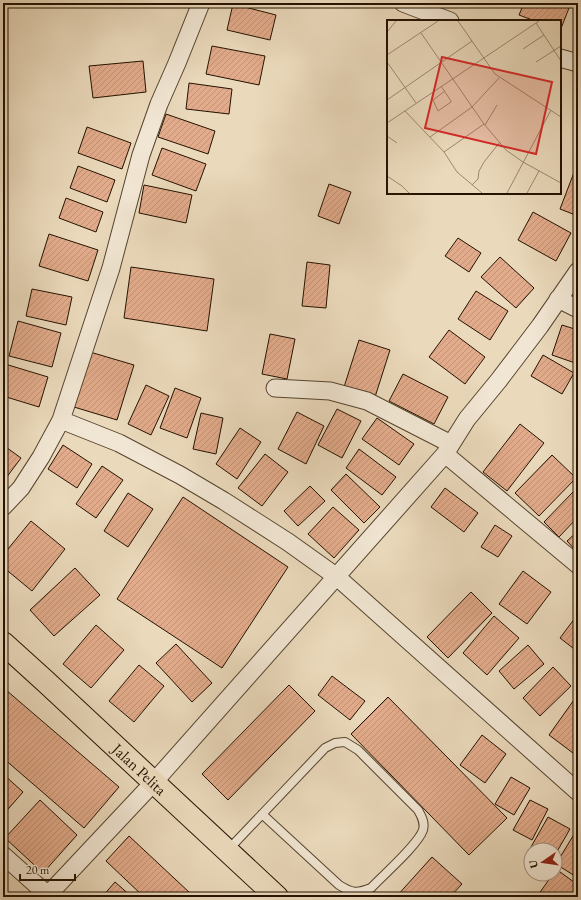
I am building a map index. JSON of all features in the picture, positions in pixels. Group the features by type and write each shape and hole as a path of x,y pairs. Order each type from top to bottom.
{"highway":[{"name":"Jalan Pelita","path":"3,642 277,897"}],"street":[{"path":"3,507 21,488 42,457 61,420 111,268 141,155 158,104 177,63 201,3"},
{"path":"403,3 447,20"},
{"path":"561,58 578,63"},
{"path":"3,855 48,896 154,782 337,577 448,449 467,419 500,380 578,271"},
{"path":"558,299 578,310"},
{"path":"275,388 330,391 367,401 448,449 578,565"},
{"path":"61,420 119,443 180,475 288,542 337,577 578,792"}],"lane":[{"path":"227,851 262,814 325,748 335,742 345,742 358,750 418,810 423,819 423,829 418,840 371,888 360,892 350,892 339,885 262,814"}],"building":[{"path":"524,3 571,3 561,28 561,20 532,20 519,15"},
{"path":"233,4 276,15 270,40 227,30"},
{"path":"212,46 265,56 259,85 206,74"},
{"path":"143,61 146,92 93,98 89,66"},
{"path":"189,83 232,89 229,114 186,109"},
{"path":"166,114 215,131 208,154 158,137"},
{"path":"87,127 131,143 122,169 78,153"},
{"path":"162,148 206,164 196,191 152,175"},
{"path":"578,162 578,216 560,209"},
{"path":"78,166 115,180 107,202 70,188"},
{"path":"329,184 351,192 339,224 318,216"},
{"path":"144,185 192,195 186,223 139,213"},
{"path":"66,198 103,212 96,232 59,218"},
{"path":"533,212 571,233 556,261 518,240"},
{"path":"49,234 98,250 88,281 39,266"},
{"path":"458,238 481,253 469,272 445,256"},
{"path":"500,257 534,288 516,308 481,277"},
{"path":"307,262 330,265 326,308 302,306"},
{"path":"131,267 214,279 207,331 124,318"},
{"path":"32,289 72,297 66,325 26,316"},
{"path":"476,291 508,311 490,340 458,319"},
{"path":"18,321 61,333 52,367 9,356"},
{"path":"562,325 578,330 578,364 552,355"},
{"path":"449,330 485,357 465,384 429,357"},
{"path":"270,334 295,339 287,379 262,374"},
{"path":"359,340 390,350 375,397 344,387"},
{"path":"90,352 134,365 117,420 74,407"},
{"path":"543,355 574,373 562,394 531,376"},
{"path":"5,364 48,377 39,407 3,396 3,370"},
{"path":"403,374 448,397 434,424 389,401"},
{"path":"146,385 169,396 151,435 128,424"},
{"path":"175,388 201,398 187,438 160,428"},
{"path":"337,409 361,421 342,458 318,445"},
{"path":"297,412 324,426 306,464 278,449"},
{"path":"201,413 223,418 216,454 193,449"},
{"path":"377,418 414,444 399,465 362,439"},
{"path":"520,424 544,443 507,491 483,472"},
{"path":"240,428 261,442 237,479 216,464"},
{"path":"3,445 21,458 3,482"},
{"path":"63,445 92,464 77,488 48,469"},
{"path":"359,449 396,477 382,495 346,468"},
{"path":"265,454 288,472 262,506 238,488"},
{"path":"552,455 576,478 539,516 515,493"},
{"path":"102,466 123,480 96,518 76,504"},
{"path":"346,474 380,507 364,523 331,490"},
{"path":"310,486 325,501 298,526 284,511"},
{"path":"445,488 478,513 464,532 431,507"},
{"path":"573,492 578,497 578,517 559,537 544,522"},
{"path":"128,493 153,509 128,547 104,531"},
{"path":"183,497 288,567 222,668 117,599"},
{"path":"333,507 359,530 334,558 308,534"},
{"path":"31,521 65,549 32,591 3,567 3,555"},
{"path":"495,525 512,536 498,557 481,547"},
{"path":"578,531 578,553 567,541"},
{"path":"75,568 100,595 54,636 30,610"},
{"path":"523,571 551,592 527,624 499,604"},
{"path":"471,592 492,613 448,658 427,637"},
{"path":"578,614 578,652 560,638"},
{"path":"494,616 519,638 487,675 463,653"},
{"path":"96,625 124,650 91,688 63,664"},
{"path":"176,644 212,683 192,702 156,663"},
{"path":"528,645 544,664 514,689 499,671"},
{"path":"139,665 164,686 134,722 109,701"},
{"path":"553,667 571,686 540,716 523,698"},
{"path":"332,676 365,701 350,720 318,695"},
{"path":"289,685 315,711 228,800 202,774"},
{"path":"6,690 119,787 84,828 3,758 3,694"},
{"path":"388,697 507,818 469,855 351,734"},
{"path":"576,697 578,699 578,745 573,753 549,735"},
{"path":"482,735 506,754 485,783 460,765"},
{"path":"3,774 23,792 3,815"},
{"path":"511,777 530,788 514,815 495,804"},
{"path":"40,800 77,835 43,873 5,838"},
{"path":"530,800 548,809 532,840 513,830"},
{"path":"548,817 570,829 562,842 534,842"},
{"path":"576,831 578,832 578,878 563,868 563,852"},
{"path":"129,836 190,893 187,897 144,897 106,861"},
{"path":"432,857 462,884 450,897 396,897"},
{"path":"563,874 578,885 578,897 542,897 538,895 547,882 563,882"},
{"path":"115,882 132,897 102,897"}]}
